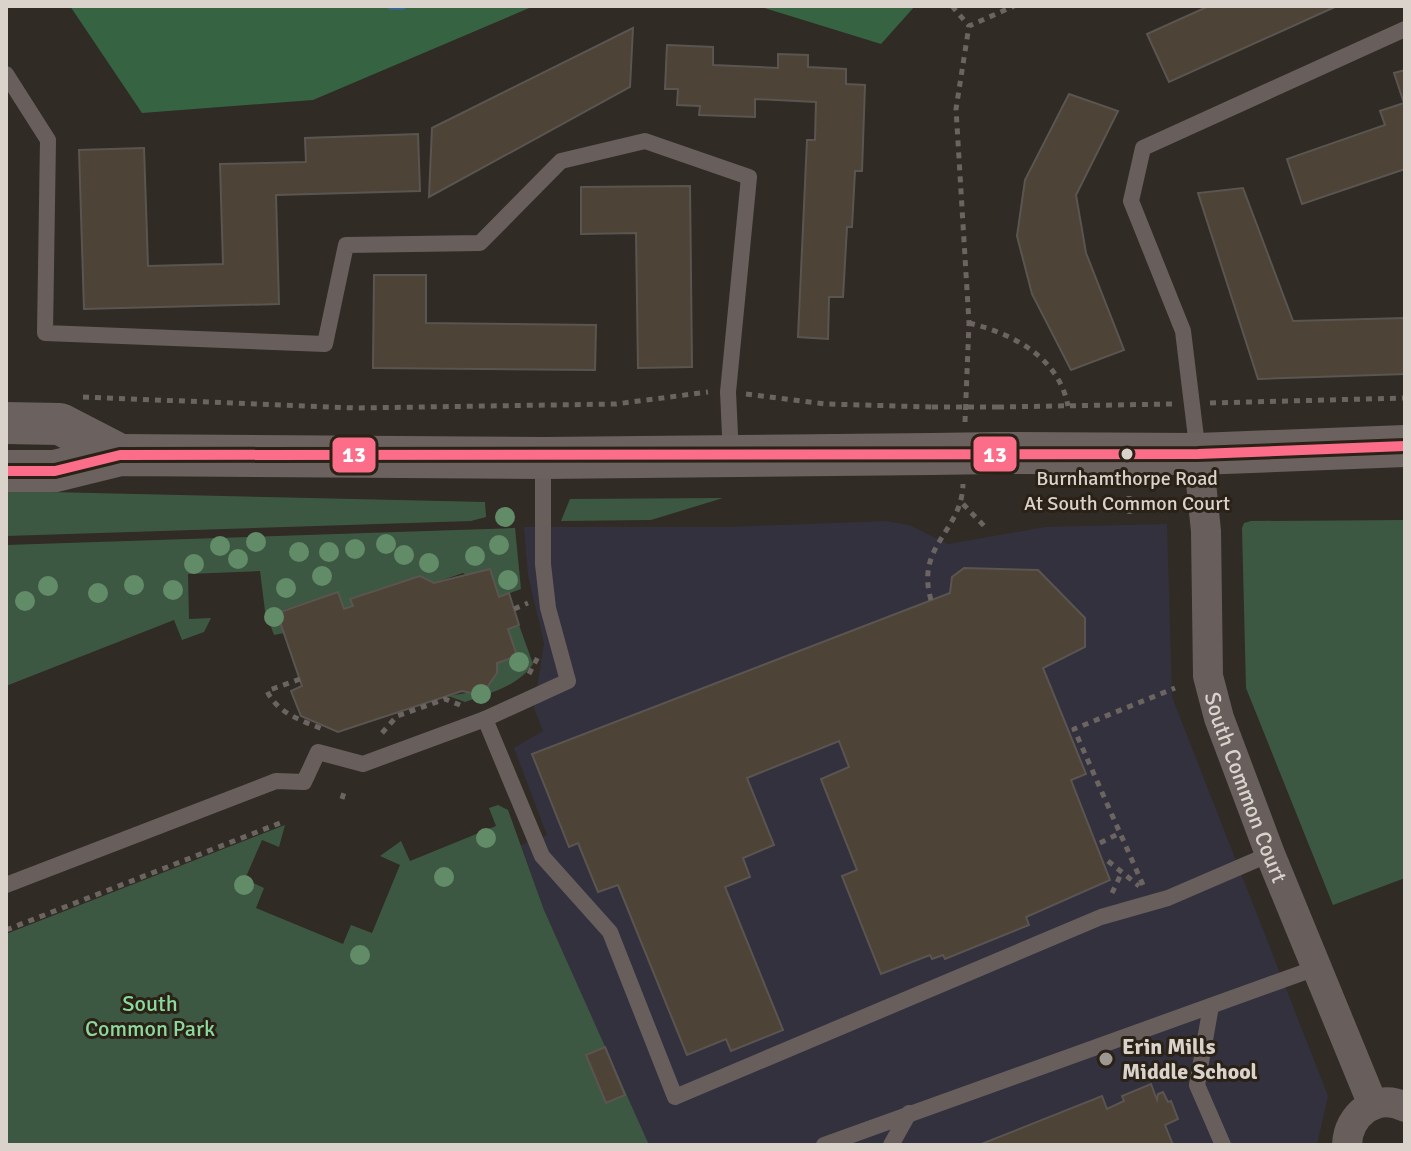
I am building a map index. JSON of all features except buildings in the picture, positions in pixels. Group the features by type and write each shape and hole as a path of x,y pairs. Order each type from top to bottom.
{"main road":[{"path":"6,423 60,424 120,455"},
{"path":"6,471 55,471 120,455 964,460 1405,446"}],"street":[{"name":"South Common Court","path":"1198,454 1206,531 1208,676 1219,718 1316,968 1396,1104 1353,1120 1347,1145"}],"lane":[{"path":"1198,454 1183,331 1131,201 1143,148 1405,29"},
{"path":"6,74 48,140 45,333 325,344 346,245 480,243 561,161 645,141 749,177 728,392 731,457"},
{"path":"6,885 276,781 304,782 318,752 363,764 485,719 568,681 548,608 543,458"},
{"path":"485,719 542,856 610,932 675,1097 1101,917 1168,898 1270,854"},
{"path":"824,1145 1316,968"},
{"path":"1211,1006 1197,1085 1223,1145"},
{"path":"891,1145 909,1113"}],"path":[{"path":"952,6 969,26 956,109 969,323 965,429"},
{"path":"969,26 1014,6"},
{"path":"969,323 1020,342 1048,363 1064,384 1068,407"},
{"path":"70,397 356,408 616,404 698,392 728,392 826,404 932,407 1165,404"},
{"path":"1212,403 1405,398"},
{"path":"931,600 926,580 927,564 941,536 963,504 964,460"},
{"path":"1129,496 1130,519"},
{"path":"963,504 988,530"},
{"path":"526,589 531,612"},
{"path":"514,609 529,603"},
{"path":"519,683 537,662 541,647"},
{"path":"300,679 267,691 270,697 298,719 335,734"},
{"path":"1108,861 1146,892 1074,729 1175,688"},
{"path":"375,741 397,716 445,699 464,706"},
{"path":"342,799 345,789"},
{"path":"6,930 280,823"},
{"path":"1100,843 1120,833"}],"shaded area":[{"path":"886,521 909,525 948,544 1046,527 1167,524 1172,697 1328,1096 1317,1145 648,1145 544,910 521,845 547,835 514,748 543,731 534,708 544,643 528,575 524,527 727,527"}],"green space":[{"path":"70,6 534,6 313,100 142,113"},
{"path":"758,6 915,6 881,44"},
{"path":"6,491 485,502 486,517 471,521 6,536"},
{"path":"723,498 651,520 561,521 570,499"},
{"path":"1405,520 1405,878 1333,905 1246,688 1242,528 1244,523 1251,521"},
{"path":"515,528 521,589 499,597 463,573 434,583 420,576 350,600 353,606 344,609 338,592 277,612 284,633 274,635 265,611 260,571 188,574 189,619 211,618 204,632 182,640 174,620 6,686 6,545"},
{"path":"519,625 533,664 527,672 502,688 465,702 448,696 485,690 497,673 497,663 517,656 508,629"},
{"name":"South Common Park","path":"498,805 508,810 544,910 649,1145 6,1145 6,934 285,825 279,847 262,840 245,879 264,888 256,908 343,944 351,925 372,933 400,865 380,856 401,841 410,861 496,826 489,808"}],"waterway":[{"path":"391,6 402,6"}],"transit line":[{"name":"13","path":"6,471 55,471 120,455 1198,454 1405,446"}],"place":[{"name":"Burnhamthorpe Road At South Common Court","path":"1127,454"},
{"name":"Erin Mills Middle School","path":"1106,1059"}]}
